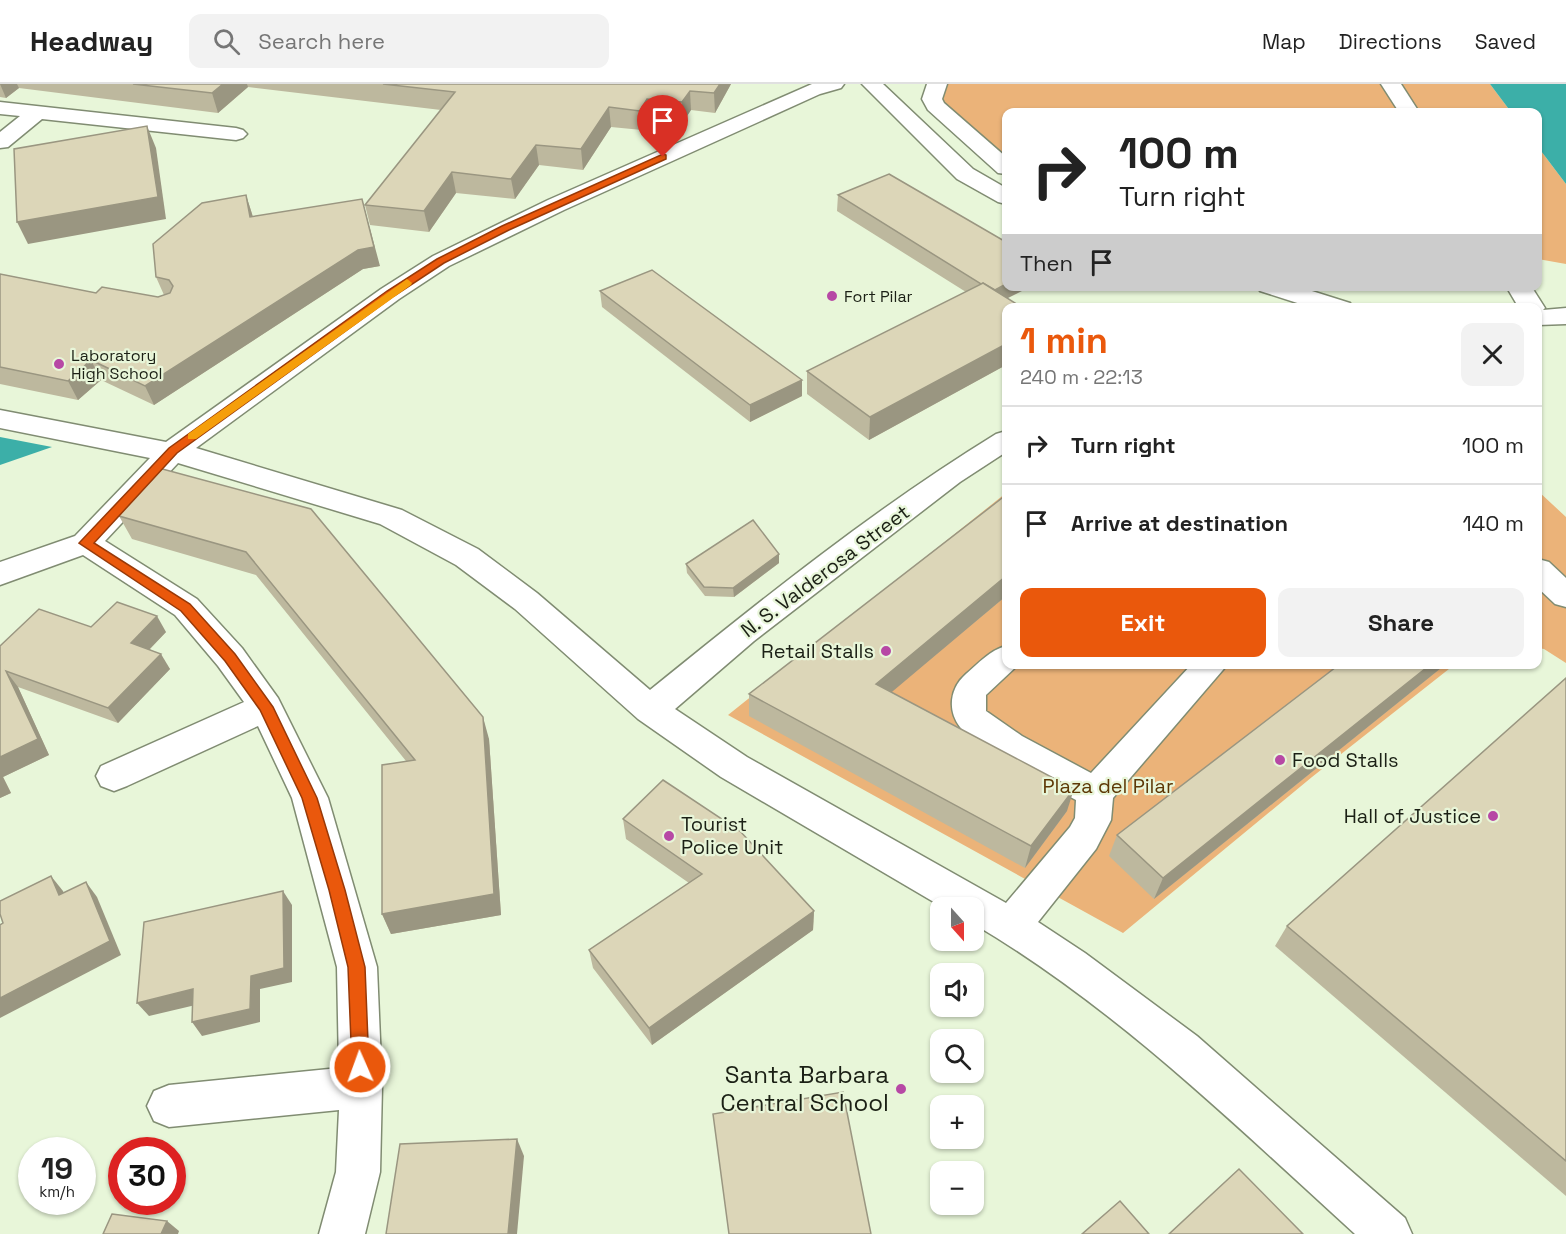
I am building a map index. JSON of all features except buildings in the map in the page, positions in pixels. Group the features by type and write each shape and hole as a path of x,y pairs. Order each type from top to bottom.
{"street":[{"path":"0,574 86,543 173,451 390,294 441,261 566,200 813,90 834,84"},
{"path":"872,84 964,174 1002,195"},
{"path":"937,84 932,99 935,106 1002,165"},
{"path":"1391,84 1406,108"},
{"path":"0,108 236,134"},
{"path":"0,142 38,112"},
{"path":"1289,291 1326,303"},
{"path":"1542,314 1566,316"},
{"path":"0,419 173,451 391,518 467,557 526,601 650,710 734,767 1011,926 1071,966 1182,1050 1389,1234"},
{"name":"N. S. Valderosa Street","path":"650,710 743,633 950,476 1002,443"},
{"path":"86,543 186,608 230,657 266,707 310,798 357,967 361,1087 358,1172 342,1234"},
{"path":"1542,574 1566,596"},
{"path":"1002,662 970,690 968,705 972,718 996,737 1095,793"},
{"path":"1011,926 1083,838 1093,820 1095,793 1207,669"},
{"path":"114,776 266,707"},
{"path":"169,1106 361,1087"}],"green space":[{"path":"937,84 1490,84 1508,108 1002,108 1002,164 937,107"},
{"path":"1542,152 1566,184 1566,264 1542,260"},
{"path":"1542,495 1566,517 1566,663 1542,649"},
{"name":"Plaza del Pilar","path":"1002,496 1002,669 1449,669 1312,777 1123,933 728,715"}],"water":[{"path":"1490,84 1566,84 1566,184 1542,152 1542,108 1508,108"},
{"path":"0,437 52,447 0,465"}],"slow traffic":[{"path":"192,437 407,283"}],"place":[{"name":"Fort Pilar","path":"832,296"},
{"name":"Laboratory High School","path":"59,364"},
{"name":"Retail Stalls","path":"886,651"},
{"name":"Food Stalls","path":"1280,760"},
{"name":"Hall of Justice","path":"1493,816"},
{"name":"Tourist Police Unit","path":"669,836"},
{"name":"Santa Barbara Central School","path":"901,1089"}],"route":[{"path":"360,1067 357,967 337,890 310,798 266,707 230,657 186,608 86,543 173,451 390,294 441,261 505,228 663,157"}]}
